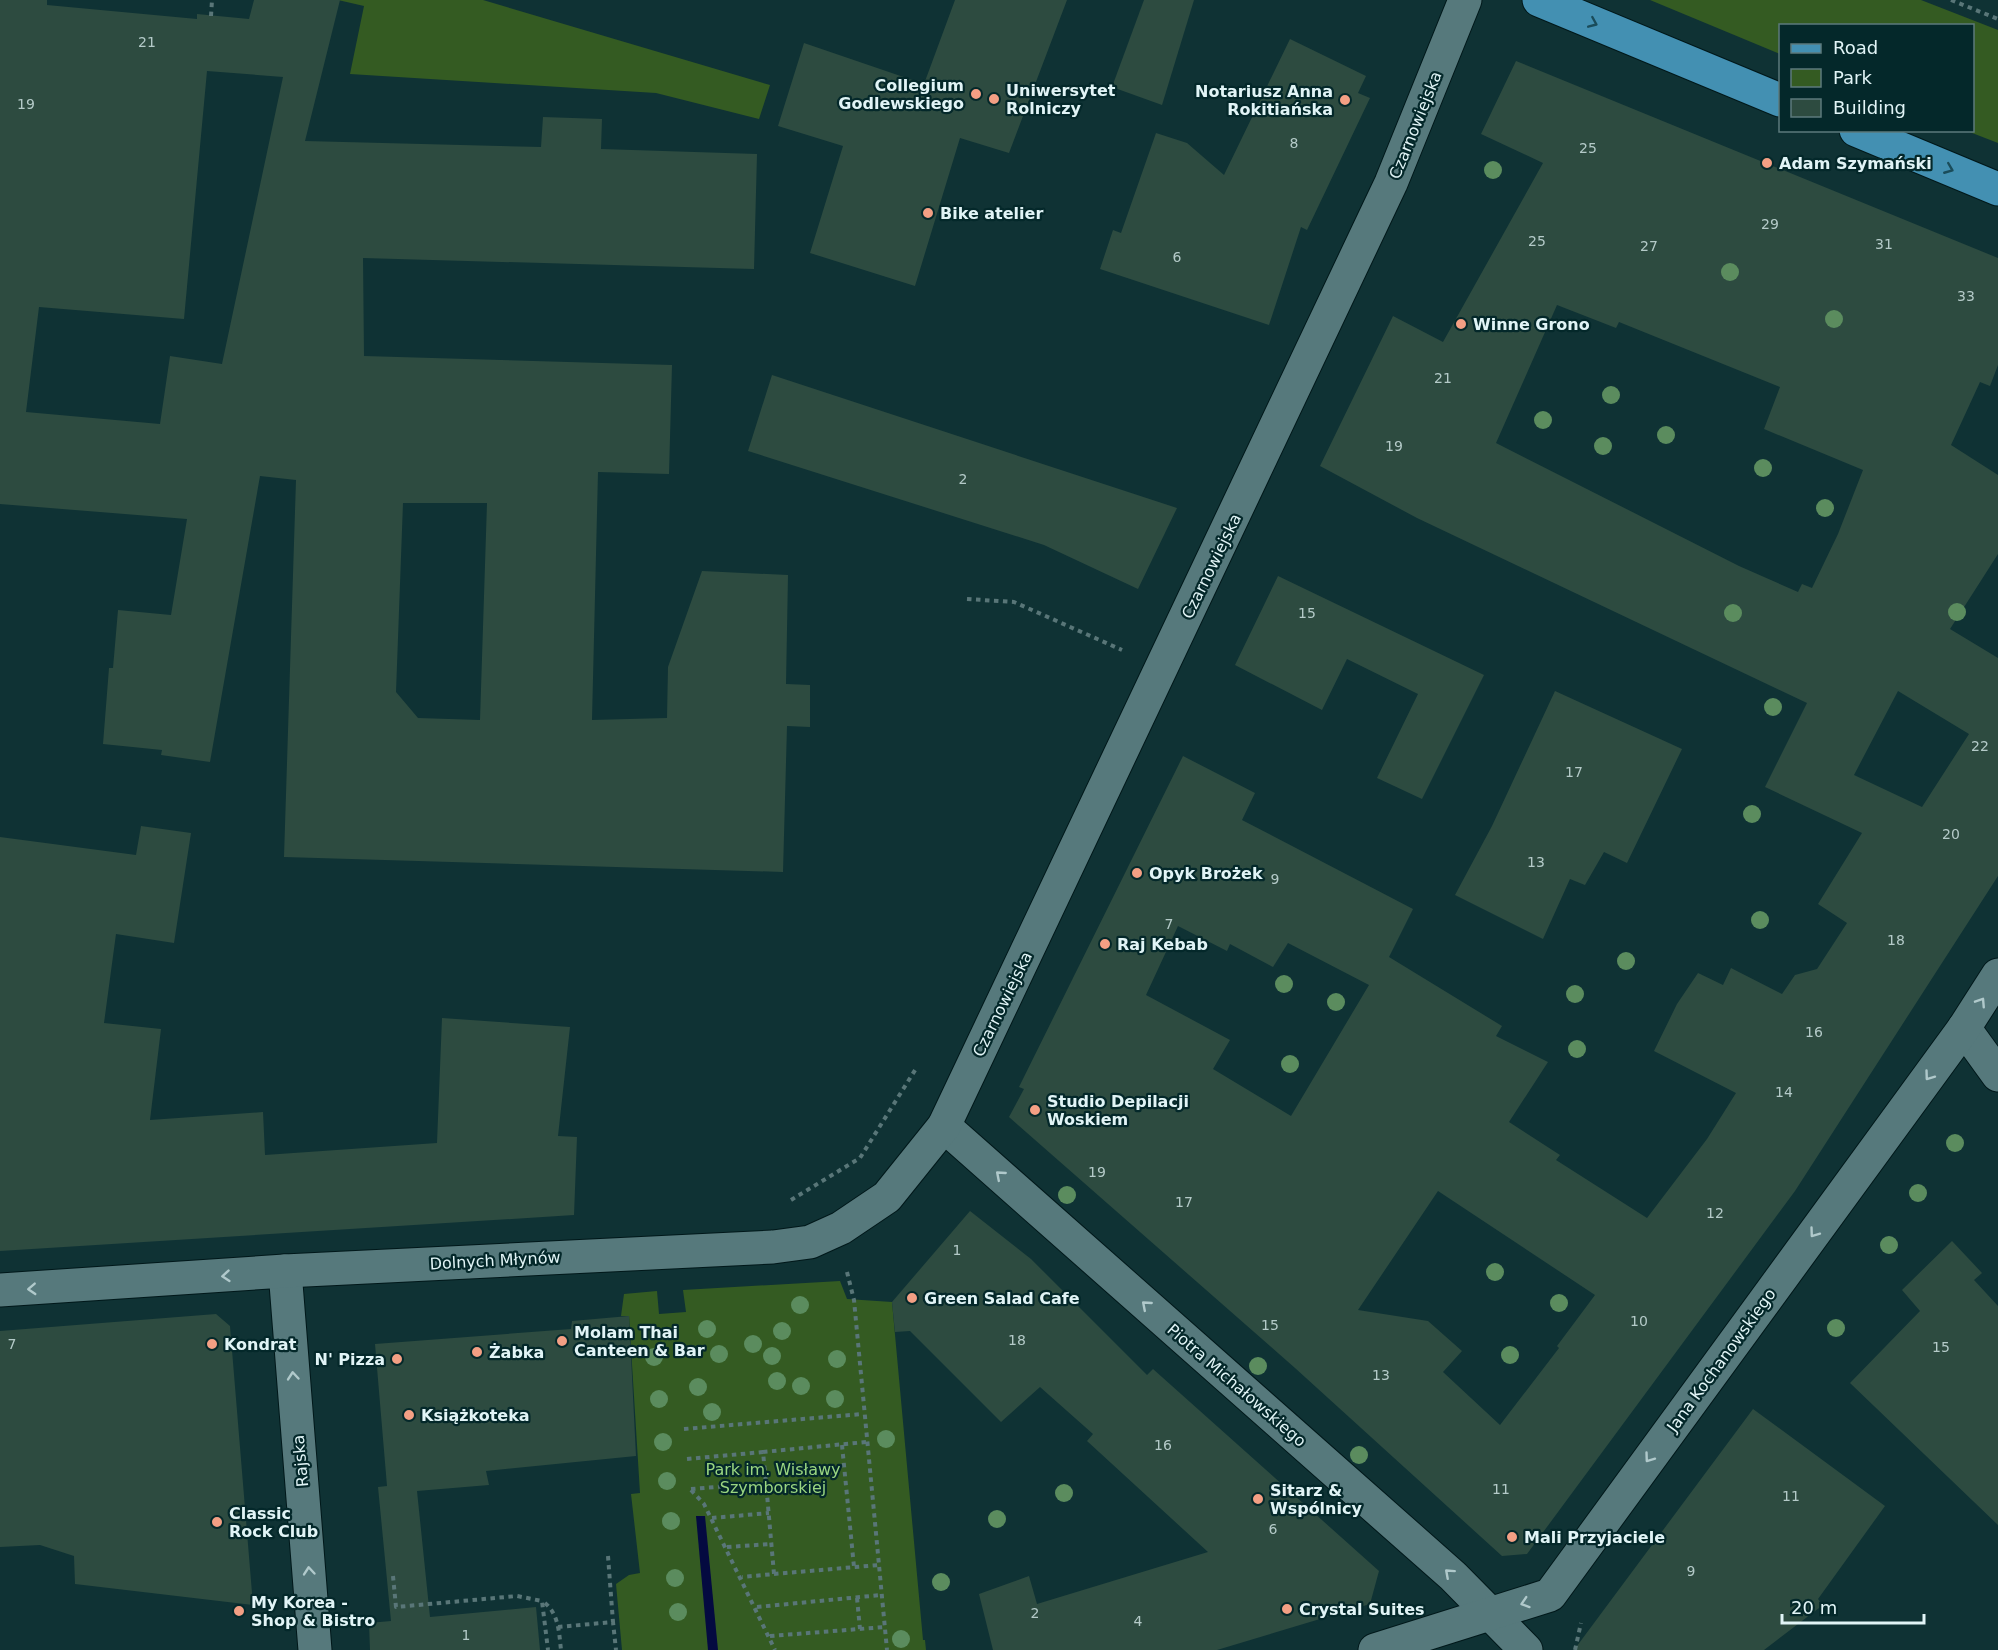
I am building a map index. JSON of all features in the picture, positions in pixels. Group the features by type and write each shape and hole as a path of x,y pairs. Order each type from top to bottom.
{"main road":[{"path":"1539,0 1779,100"},
{"path":"1861,132 1998,189"}],"street":[{"name":"Czarnowiejska","path":"944,1126 1391,183 1465,0"},
{"name":"Jana Kochanowskiego","path":"1375,1650 1550,1595 1964,1028 1998,975"},
{"path":"1964,1028 1998,1075"},
{"name":"Dolnych Młynów","path":"0,1290 285,1272 763,1248 810,1242 841,1228 887,1197 944,1126"},
{"name":"Piotra Michałowskiego","path":"944,1126 1453,1576 1526,1650"},
{"name":"Rajska","path":"285,1272 315,1650"}],"path":[{"path":"211,16 212,0"},
{"path":"1951,0 1998,19"},
{"path":"967,599 1014,602 1123,651"},
{"path":"846,1271 854,1300 886,1650"},
{"path":"684,1429 863,1414"},
{"path":"687,1459 866,1442"},
{"path":"842,1445 854,1567"},
{"path":"763,1452 774,1575"},
{"path":"766,1483 691,1490 704,1503 712,1518 776,1650"},
{"path":"712,1518 769,1514"},
{"path":"727,1547 771,1544"},
{"path":"608,1556 616,1650"},
{"path":"742,1577 879,1565"},
{"path":"393,1576 396,1607 517,1596 542,1601 554,1614 561,1650"},
{"path":"756,1607 881,1595"},
{"path":"857,1598 860,1629"},
{"path":"542,1601 548,1650"},
{"path":"558,1627 614,1622"},
{"path":"770,1636 885,1627"}],"green space":[{"path":"338,0 483,0 770,85 759,119 656,93 350,74 364,6"},
{"path":"1650,0 1921,0 1998,30 1998,143 1970,132 1974,132 1974,24 1779,24 1779,54"},
{"name":"Park im. Wisławy Szymborskiej","path":"840,1281 847,1299 892,1302 923,1640 925,1640 926,1650 622,1650 616,1584 629,1575 640,1573 631,1494 640,1493 629,1316 621,1316 624,1294 657,1291 659,1314 686,1312 683,1290"}],"shaded area":[{"path":"696,1516 705,1516 718,1650 708,1650"}],"building":[{"path":"0,0 47,0 47,5 197,19 197,14 249,19 254,0 340,0 305,141 541,147 543,117 602,119 601,149 757,154 754,269 363,258 364,356 672,365 669,474 598,472 592,720 667,718 668,667 702,571 788,575 786,684 810,685 810,727 787,726 783,872 284,857 296,480 260,476 210,762 161,755 162,750 103,744 109,668 113,668 118,610 171,615 187,519 0,504","holes":["207,71 283,77 222,364 170,356 160,424 26,412 39,307 184,319","403,503 487,503 480,720 418,718 396,692"]},
{"path":"955,0 1067,0 1009,153 960,138 915,286 810,253 843,146 778,126 804,43 924,84"},
{"path":"1144,0 1194,0 1162,105 1112,87"},
{"path":"1290,39 1366,76 1358,93 1370,98 1307,230 1301,227 1269,325 1100,269 1113,230 1121,233 1156,133 1187,143 1224,175"},
{"path":"1516,61 1998,258 1998,365 1990,386 1980,382 1951,445 1998,475 1998,554 1950,629 1998,658 1998,876 1795,1191 1527,1554 1502,1556 1295,1368 1009,1117 1024,1089 1019,1087 1183,756 1255,793 1242,820 1413,909 1389,957 1502,1026 1496,1036 1548,1062 1509,1122 1560,1155 1556,1160 1647,1218 1707,1139 1736,1093 1654,1051 1677,1004 1698,973 1723,985 1731,968 1782,994 1795,975 1817,969 1847,923 1818,904 1862,833 1765,787 1807,703 1417,518 1320,466 1393,316 1443,342 1543,163 1481,134","holes":["1557,305 1616,328 1619,322 1780,387 1764,429 1863,470 1838,534 1812,588 1802,584 1798,592 1739,566 1496,443","1898,691 1969,734 1922,807 1854,775","1178,926 1227,951 1230,944 1273,967 1288,943 1369,985 1291,1116 1213,1069 1230,1040 1146,995","1438,1191 1595,1295 1557,1346 1559,1348 1500,1425 1443,1372 1462,1351 1428,1321 1358,1310"]},
{"path":"772,375 1177,508 1138,589 1044,545 748,451"},
{"path":"1278,576 1484,675 1422,799 1377,778 1418,694 1347,659 1322,710 1235,665"},
{"path":"1555,691 1682,749 1627,863 1604,852 1585,885 1570,879 1543,939 1455,895 1492,826"},
{"path":"141,826 191,833 174,943 116,934 104,1023 161,1029 150,1120 263,1112 265,1155 437,1143 442,1018 570,1027 558,1136 577,1137 574,1215 0,1251 0,837 136,855"},
{"path":"970,1211 1031,1259 1147,1375 1153,1369 1379,1571 1370,1604 1217,1650 993,1650 979,1594 1029,1576 1037,1604 1208,1552 1087,1441 1093,1434 1040,1387 1001,1422 910,1331 895,1332 892,1302"},
{"path":"1952,1241 1982,1273 1974,1280 1998,1306 1998,1525 1850,1383 1920,1311 1902,1290"},
{"path":"216,1314 230,1326 253,1605 75,1584 74,1556 40,1545 0,1547 0,1331"},
{"path":"629,1316 636,1456 486,1471 489,1485 417,1491 430,1617 536,1607 540,1650 370,1650 369,1623 391,1621 378,1487 387,1486 375,1344 571,1329 572,1321"},
{"path":"1753,1409 1885,1506 1818,1599 1823,1605 1764,1650 1574,1650"}],"place":[{"name":"Collegium Godlewskiego","path":"976,94"},
{"name":"Uniwersytet Rolniczy","path":"994,99"},
{"name":"Notariusz Anna Rokitiańska","path":"1345,100"},
{"name":"Adam Szymański","path":"1767,163"},
{"name":"Bike atelier","path":"928,213"},
{"name":"Winne Grono","path":"1461,324"},
{"name":"Opyk Brożek","path":"1137,873"},
{"name":"Raj Kebab","path":"1105,944"},
{"name":"Studio Depilacji Woskiem","path":"1035,1110"},
{"name":"Green Salad Cafe","path":"912,1298"},
{"name":"Molam Thai Canteen & Bar","path":"562,1341"},
{"name":"Kondrat","path":"212,1344"},
{"name":"Żabka","path":"477,1352"},
{"name":"N' Pizza","path":"397,1359"},
{"name":"Książkoteka","path":"409,1415"},
{"name":"Sitarz & Wspólnicy","path":"1258,1499"},
{"name":"Classic Rock Club","path":"217,1522"},
{"name":"Mali Przyjaciele","path":"1512,1537"},
{"name":"Crystal Suites","path":"1287,1609"},
{"name":"My Korea - Shop & Bistro","path":"239,1611"}]}
